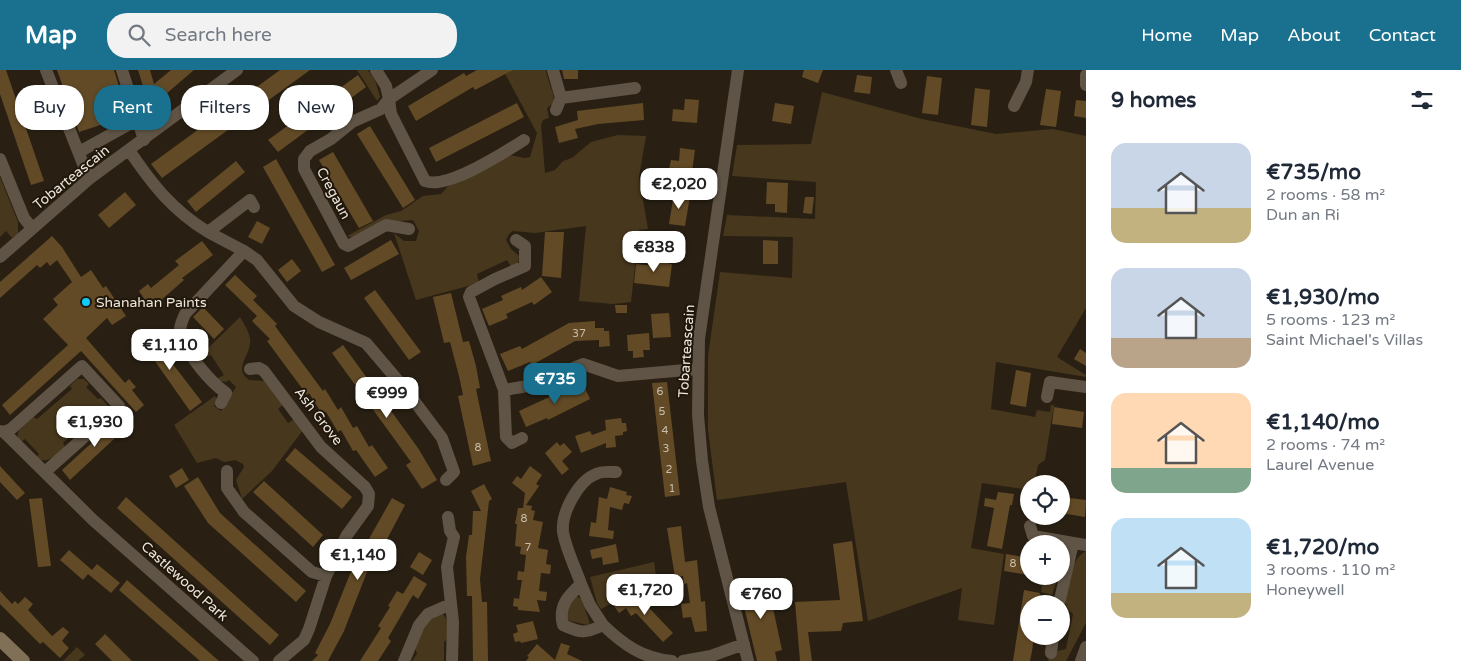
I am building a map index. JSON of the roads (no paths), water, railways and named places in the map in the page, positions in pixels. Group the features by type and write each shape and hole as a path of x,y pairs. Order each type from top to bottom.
{"main road":[{"path":"0,639 23,661"}],"street":[{"path":"46,70 89,179"},
{"path":"122,70 126,85"},
{"path":"376,70 386,86 390,99 391,114 425,181 430,183 479,168 524,140"},
{"name":"Cregaun","path":"409,229 386,225 348,246 344,244 304,169 304,159 310,150 331,139 352,122 381,109 390,99 432,70"},
{"path":"553,70 558,104 635,88"},
{"name":"Tobarteascain","path":"738,70 699,339 697,369 702,461 709,508 748,661"},
{"path":"896,70 901,83"},
{"path":"1014,106 1026,82 1028,70"},
{"name":"Tobarteascain","path":"0,258 89,179 144,140 231,72"},
{"path":"1086,75 1086,85"},
{"path":"79,152 118,130"},
{"path":"140,130 144,140"},
{"path":"129,150 150,180 185,218 257,260 294,306 319,322 366,343 406,390 442,438 454,472 446,480"},
{"path":"0,159 24,218 32,228"},
{"path":"208,232 250,200 254,207"},
{"path":"516,240 525,246 524,266 471,292 469,297 504,390 506,437 512,443 522,438"},
{"path":"223,398 210,382 181,336 181,324 185,314 244,251"},
{"path":"504,390 540,383 583,364 618,376 697,369"},
{"path":"2,431 11,429 82,366 119,406 45,472"},
{"name":"Ash Grove","path":"250,369 259,368 264,371 321,447 365,487 369,494 368,506 347,535 326,576"},
{"path":"1047,397 1050,382 1086,387"},
{"name":"Castlewood Park","path":"2,431 98,522 253,661"},
{"path":"227,471 227,488 244,512 312,572 326,576 304,640 283,658"},
{"path":"616,472 596,474 582,486 570,502 564,518 563,533 581,584 602,626 633,651 672,661"},
{"path":"448,517 450,531 454,537 447,567 453,622 452,661"},
{"path":"1030,526 1033,536 1086,545"},
{"path":"1061,595 1073,543"},
{"path":"581,584 569,594 562,605 561,616 563,625 576,631 588,632 602,626"},
{"path":"404,661 419,625 428,614 450,604"},
{"path":"683,661 711,656 744,644"},
{"path":"1051,652 1052,645"},
{"path":"1081,661 1086,648"}],"place":[{"name":"Shanahan Paints","path":"86,302"}]}
